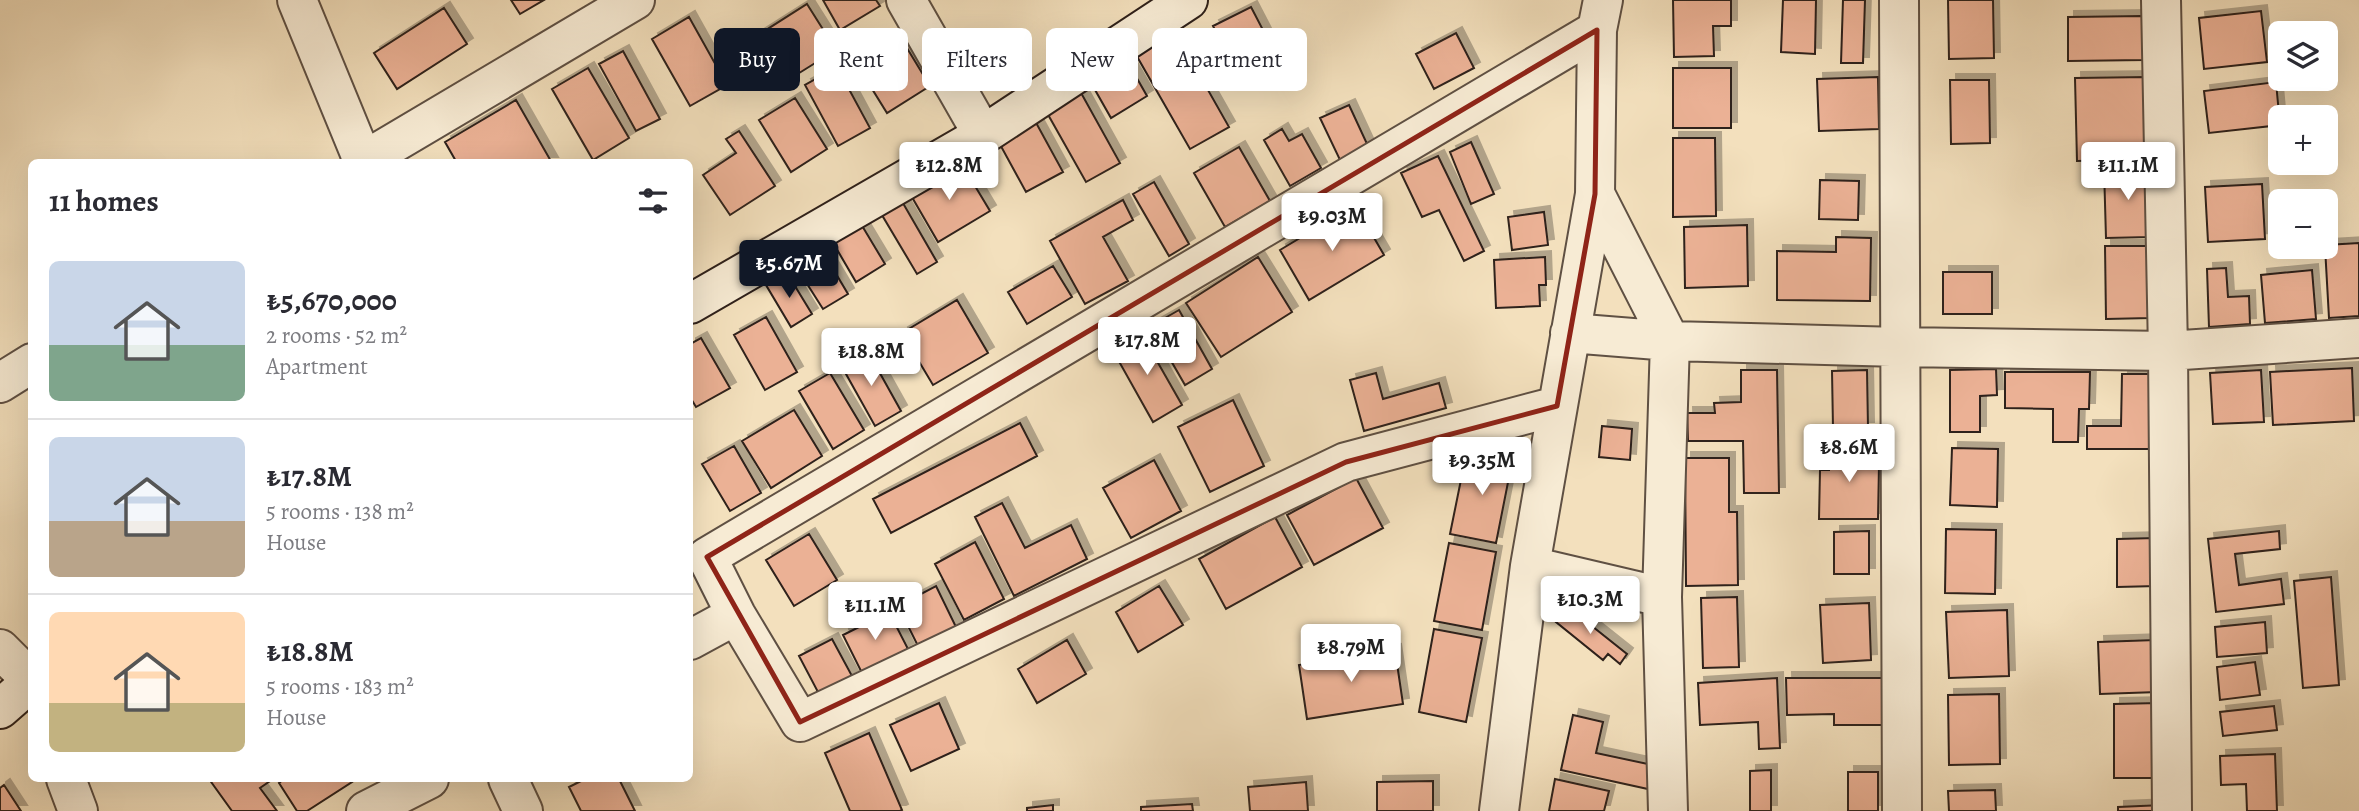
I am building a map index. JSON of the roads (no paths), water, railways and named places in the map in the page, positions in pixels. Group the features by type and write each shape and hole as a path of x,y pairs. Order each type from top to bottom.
{"street":[{"path":"297,0 361,159"},
{"path":"367,159 635,0"},
{"path":"905,0 983,135"},
{"path":"693,302 983,135 1188,0"},
{"path":"1899,0 1902,811"},
{"path":"2161,0 2168,351 2172,811"},
{"path":"1499,811 1530,566 1595,194 1600,15"},
{"path":"1557,405 1346,462 800,722 737,615 707,557 1600,15"},
{"path":"1595,194 1670,341 1662,597 1668,811"},
{"path":"1570,333 1670,341 2168,351 2359,338"},
{"path":"0,383 28,366"},
{"path":"1530,566 1662,597"},
{"path":"693,638 737,615"},
{"path":"0,649 28,677"},
{"path":"0,709 28,684"},
{"path":"67,782 78,811"},
{"path":"366,811 423,782"},
{"path":"509,782 523,811"}]}
